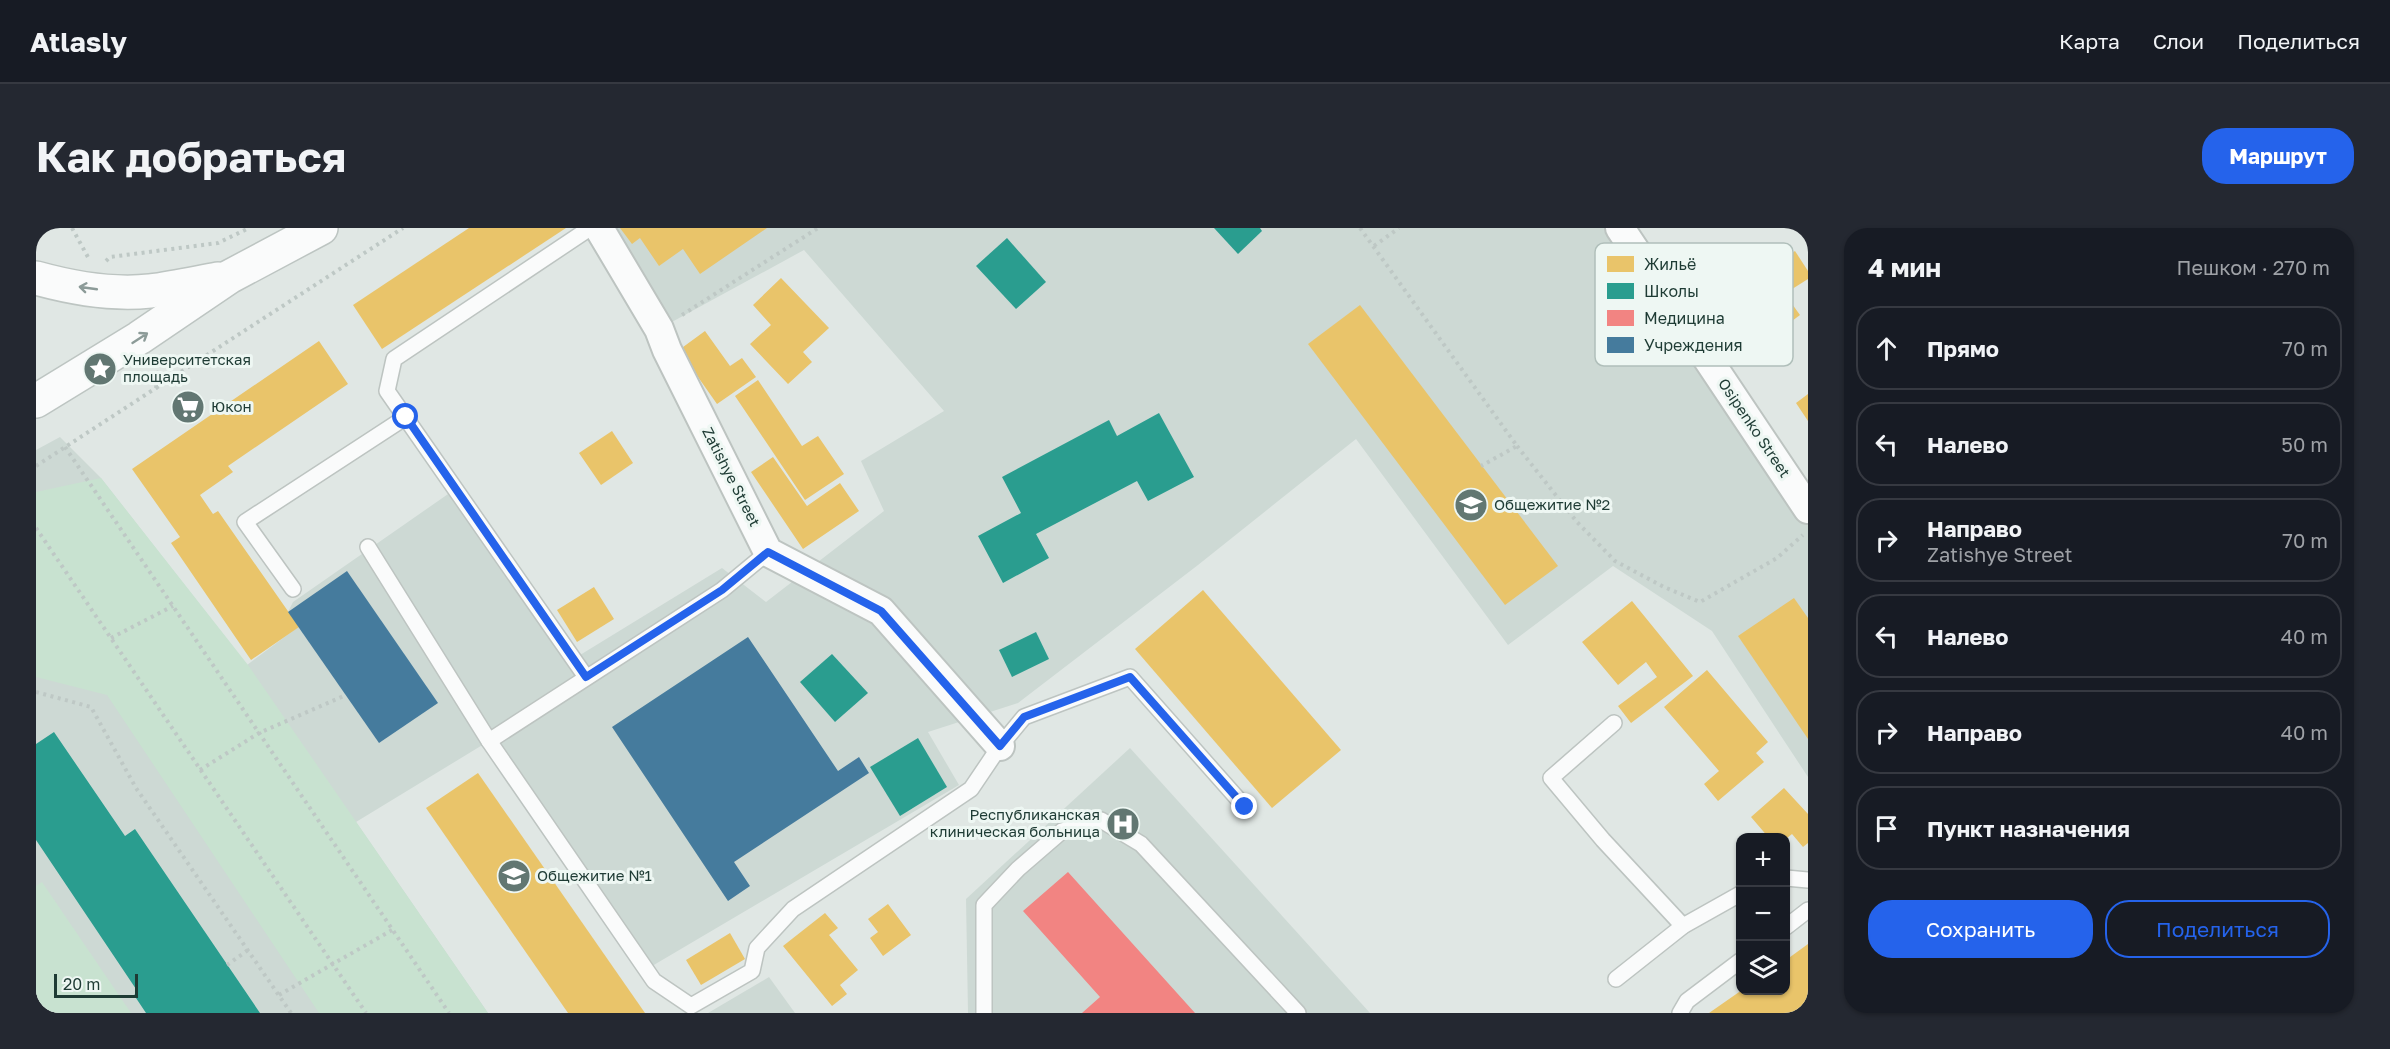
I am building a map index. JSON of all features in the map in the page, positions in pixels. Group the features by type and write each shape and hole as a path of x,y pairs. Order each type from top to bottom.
{"street":[{"path":"36,401 139,338 229,277 321,228"},
{"name":"Zatishye Street","path":"599,228 659,329 667,350 768,552"},
{"name":"Osipenko Street","path":"1620,228 1630,243"},
{"path":"36,278 108,291 148,291 229,277"},
{"name":"Osipenko Street","path":"1712,366 1808,509"},
{"path":"768,552 881,611 1000,746"}],"lane":[{"path":"586,677 387,391 394,359 590,228"},
{"path":"293,589 245,522 406,417"},
{"path":"368,547 489,741 654,981 691,1006 752,971 757,948 793,909 971,789 1000,746 1024,717 1130,677 1245,807"},
{"path":"489,741 722,590 768,552"},
{"path":"1614,723 1551,778 1603,840 1683,926"},
{"path":"984,1013 984,906 1018,869 1062,831 1101,820 1141,844 1298,1013"},
{"path":"1790,878 1808,880"},
{"path":"1616,979 1683,926 1736,896"},
{"path":"1790,923 1808,910"},
{"path":"1680,1013 1687,1001 1736,964"}],"path":[{"path":"72,228 92,264"},
{"path":"103,265 110,257 218,243 249,228"},
{"path":"36,466 403,228"},
{"path":"659,329 818,228"},
{"path":"1360,228 1517,446 1577,522 1615,561 1664,587 1700,602 1777,558 1808,531"},
{"path":"1374,246 1399,228"},
{"path":"156,388 159,369"},
{"path":"1481,466 1517,446"},
{"path":"65,447 449,1013"},
{"path":"36,528 366,1013"},
{"path":"111,638 173,606"},
{"path":"36,692 91,707 136,788 291,1013"},
{"path":"200,770 259,733 346,695"},
{"path":"279,995 392,930"},
{"path":"227,965 248,950"}],"shaded area":[{"path":"599,228 1620,228 1630,243 1595,243 1595,366 1712,366 1808,509 1808,777 1712,631 1613,566 1508,645 1356,439 1198,565 1018,703 928,732 959,785 647,969 489,741 356,822 488,1013 36,1013 36,450 60,437 101,478 247,665 298,627 288,612 293,602 451,492 567,663 722,568 766,602 884,511 861,461 944,411 804,250 659,329"},
{"name":"Республиканская клиническая больница","path":"1130,748 1370,1013 968,1013 966,899"},
{"path":"769,977 795,1013 708,1013"}],"green space":[{"path":"101,478 248,665 488,1013 319,1013 107,695 36,677 36,492"},
{"path":"42,882 131,1013 36,1013 36,886"}],"building: Жильё":[{"path":"469,228 566,228 382,349 353,305"},
{"path":"620,228 767,228 700,274 683,249 659,266 640,238 632,244"},
{"path":"1795,251 1808,271 1808,279 1793,288 1793,252"},
{"path":"781,278 829,328 803,352 812,362 788,384 750,344 771,325 753,305"},
{"path":"1360,305 1558,566 1505,605 1308,344"},
{"path":"1793,305 1800,315 1793,320"},
{"path":"705,331 730,366 742,358 756,377 717,404 679,350"},
{"path":"319,341 348,384 228,466 233,472 200,495 213,514 218,511 299,627 251,660 171,543 180,537 132,469"},
{"path":"758,380 802,446 818,436 844,474 805,500 735,396"},
{"path":"1808,394 1808,421 1796,403"},
{"path":"612,431 633,463 601,485 579,453"},
{"path":"773,457 807,506 840,483 859,511 803,549 751,472"},
{"path":"594,587 614,619 577,642 557,610"},
{"path":"1203,590 1341,750 1272,808 1135,649"},
{"path":"1794,598 1808,618 1808,739 1738,636"},
{"path":"1632,601 1693,676 1631,723 1618,706 1657,677 1646,662 1618,685 1582,642"},
{"path":"1707,670 1768,742 1756,753 1764,762 1718,801 1704,784 1719,771 1664,707"},
{"path":"478,773 645,1013 568,1013 426,808"},
{"path":"1784,788 1808,814 1808,843 1803,847 1792,834 1790,836 1790,833 1765,833 1751,817"},
{"path":"888,904 911,935 883,956 870,938 878,932 868,919"},
{"path":"825,913 838,928 829,935 858,970 840,985 847,994 832,1006 783,946"},
{"path":"730,933 745,959 701,985 686,960"},
{"path":"1808,944 1808,1009 1802,1013 1709,1013 1736,994 1790,995 1790,957"}],"building: Школы":[{"path":"1214,228 1260,228 1262,231 1238,254"},
{"path":"1007,238 1046,282 1016,309 976,266"},
{"path":"1159,413 1194,477 1148,501 1137,481 1036,534 1049,558 1003,583 978,536 1021,513 1002,477 1109,420 1117,436"},
{"path":"1036,632 1049,659 1012,677 999,650"},
{"path":"832,654 868,693 835,722 800,682"},
{"path":"54,732 125,836 135,829 260,1013 146,1013 134,995 138,992 36,840 36,744"},
{"path":"918,738 947,787 900,816 870,767"}],"building: Медицина":[{"path":"1068,872 1195,1013 1082,1013 1100,997 1023,911"}],"building: Учреждения":[{"path":"347,571 438,703 379,743 288,612"},
{"path":"748,637 838,771 859,757 869,773 734,862 750,886 728,901 612,727"}],"place":[{"name":"Университетская площадь","path":"100,369"},
{"name":"Юкон","path":"188,407"},
{"name":"Общежитие №2","path":"1471,505"},
{"name":"Республиканская клиническая больница","path":"1123,824"},
{"name":"Общежитие №1","path":"514,876"}],"route":[{"path":"406,417 586,677 722,590 768,552 881,611 1000,746 1024,717 1130,677 1245,807"}]}
